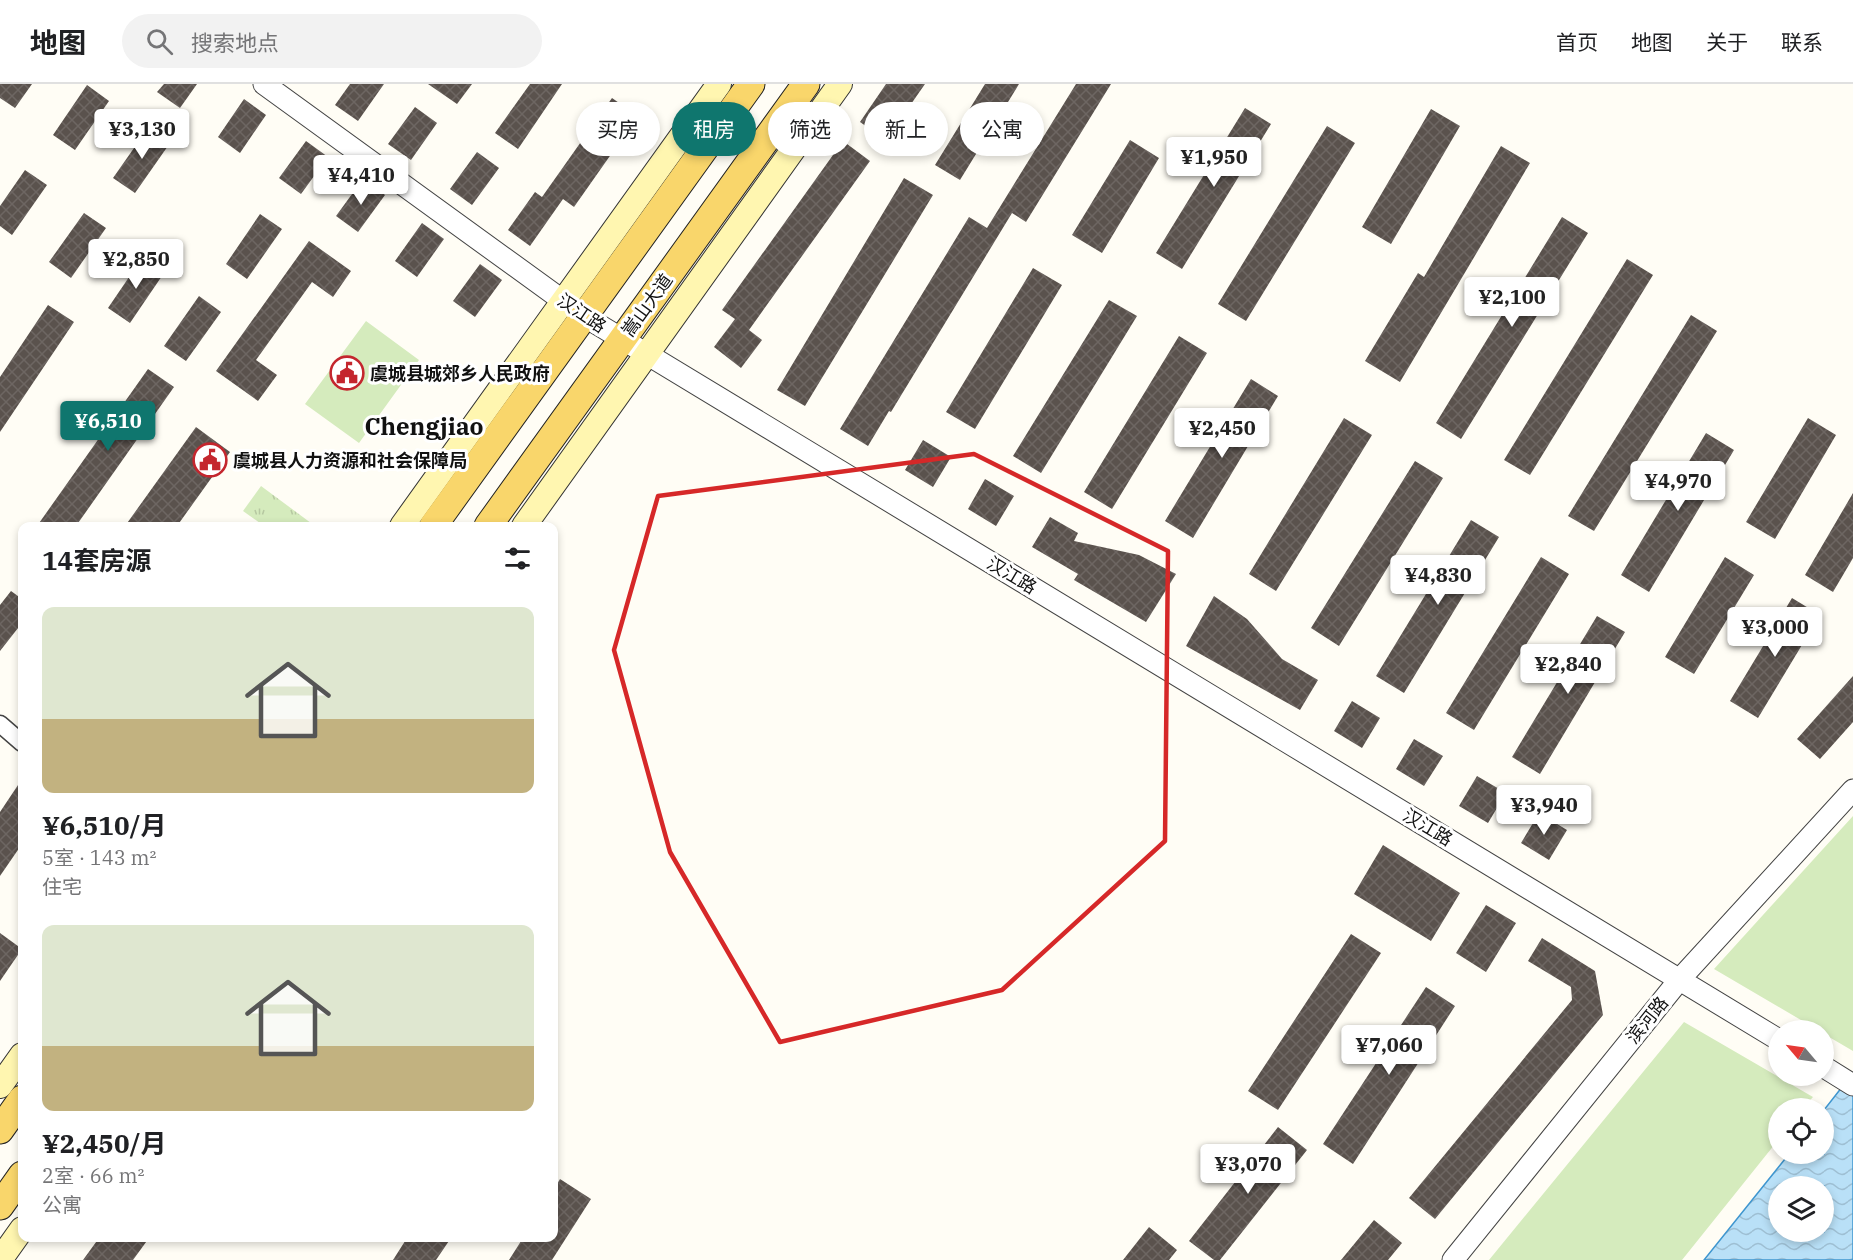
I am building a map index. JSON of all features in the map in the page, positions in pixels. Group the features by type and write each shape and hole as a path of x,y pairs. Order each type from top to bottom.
{"main road":[{"path":"436,522 719,84"},
{"path":"405,522 751,84"},
{"name":"嵩山大道","path":"491,522 806,84"},
{"path":"527,522 840,84"},
{"path":"0,1086 18,1061"},
{"path":"0,1130 18,1105"},
{"path":"0,1206 18,1181"},
{"path":"0,1260 18,1235"}],"street":[{"name":"汉江路","path":"264,84 574,309 622,340 1768,1033"},
{"path":"0,724 18,740"},
{"name":"滨河路","path":"1453,1260 1680,979 1853,790"},
{"path":"1834,1073 1853,1085"}],"highlighted area":[{"path":"974,454 1168,551 1165,841 1002,990 780,1042 670,852 614,650 658,496"}],"green space":[{"path":"366,321 419,360 359,443 305,404"},
{"path":"261,486 310,522 258,522 243,511"},
{"path":"1853,816 1853,1051 1834,1040 1834,1020 1801,1020 1714,969"},
{"path":"1684,1022 1768,1071 1768,1086 1794,1086 1813,1097 1768,1098 1768,1153 1682,1260 1489,1260"}],"water":[{"path":"1853,1073 1853,1260 1704,1260 1768,1180 1768,1242 1834,1242 1834,1176 1771,1176 1781,1164 1834,1164 1833,1098"}],"building":[{"path":"0,84 32,84 15,108 0,98"},
{"path":"164,84 197,84 180,108 157,92"},
{"path":"350,84 384,84 358,121 335,105"},
{"path":"428,84 472,84 457,104"},
{"path":"530,84 562,84 518,149 495,133"},
{"path":"886,84 925,84 912,102 874,102"},
{"path":"985,84 1019,84 1008,102 974,102"},
{"path":"1076,84 1111,84 1026,222 1012,213 868,446 840,429 969,217 987,228 1032,156 1044,156 1044,136"},
{"path":"87,85 109,101 75,150 53,135"},
{"path":"244,99 266,115 240,153 218,137"},
{"path":"415,107 437,123 411,160 388,144"},
{"path":"1245,108 1271,124 1182,269 1156,253"},
{"path":"1431,109 1460,126 1391,244 1362,227"},
{"path":"960,124 960,156 975,156 960,180 935,165 941,156 948,156 948,144"},
{"path":"1327,126 1355,143 1246,321 1218,304"},
{"path":"148,128 170,143 135,193 113,178"},
{"path":"1130,140 1159,158 1102,253 1072,235"},
{"path":"306,141 328,157 301,194 279,178"},
{"path":"1501,146 1530,163 1400,382 1365,361 1418,273 1424,277"},
{"path":"852,148 870,161 749,330 762,340 741,368 714,347 735,319 722,310 832,156 852,156"},
{"path":"576,149 576,156 610,156 574,207 563,199 530,246 508,230 535,192 542,197"},
{"path":"477,152 499,168 472,205 450,189"},
{"path":"25,170 47,185 12,235 0,226 0,206"},
{"path":"904,178 933,195 805,406 777,390"},
{"path":"363,179 385,195 358,232 336,216"},
{"path":"84,213 106,228 71,278 49,262"},
{"path":"260,214 282,229 247,279 226,264"},
{"path":"1562,217 1588,233 1461,439 1436,423"},
{"path":"422,223 444,239 417,277 395,261"},
{"path":"309,241 351,271 333,297 312,282 256,360 277,375 258,401 216,371"},
{"path":"142,258 164,273 130,323 108,308"},
{"path":"1627,259 1653,275 1530,475 1504,460"},
{"path":"480,264 502,280 475,317 453,301"},
{"path":"1033,268 1062,285 975,429 946,412"},
{"path":"199,296 221,312 186,361 164,346"},
{"path":"1109,300 1137,316 1041,473 1013,456"},
{"path":"48,305 74,322 0,432 0,377"},
{"path":"1691,315 1717,331 1594,531 1568,516"},
{"path":"1179,336 1207,353 1112,509 1084,492"},
{"path":"148,369 174,387 79,522 40,522"},
{"path":"1251,379 1278,396 1193,538 1165,521"},
{"path":"1344,418 1372,435 1276,591 1249,574"},
{"path":"1808,418 1836,435 1775,539 1746,522"},
{"path":"196,427 230,452 180,522 128,522"},
{"path":"1706,433 1734,450 1649,592 1621,575"},
{"path":"923,440 951,457 933,487 905,470"},
{"path":"1415,461 1443,478 1339,646 1311,628"},
{"path":"985,479 1014,496 996,526 968,509"},
{"path":"1853,493 1853,558 1833,592 1805,575"},
{"path":"1050,517 1078,533 1074,541 1139,555 1176,574 1146,622 1074,580 1078,574 1032,547"},
{"path":"1471,520 1499,537 1404,693 1376,676"},
{"path":"1541,557 1569,574 1474,730 1446,713"},
{"path":"1725,557 1754,575 1694,674 1665,657"},
{"path":"11,591 18,596 18,628 0,651 0,605"},
{"path":"1214,596 1247,619 1282,659 1318,680 1300,710 1186,646"},
{"path":"1792,598 1820,615 1758,718 1730,701"},
{"path":"1597,616 1625,632 1540,774 1512,757"},
{"path":"1853,676 1853,722 1820,759 1797,739"},
{"path":"1352,701 1380,718 1362,748 1334,731"},
{"path":"1414,739 1443,756 1424,786 1396,769"},
{"path":"1477,776 1506,793 1488,823 1459,806"},
{"path":"18,785 18,850 0,876 0,812"},
{"path":"1539,813 1567,830 1549,860 1521,843"},
{"path":"1383,845 1460,893 1431,941 1354,894"},
{"path":"1486,905 1516,923 1486,972 1456,953"},
{"path":"0,933 18,946 18,955 0,981"},
{"path":"1351,934 1381,953 1278,1110 1248,1091"},
{"path":"1542,938 1595,971 1603,1015 1435,1219 1409,1198 1572,1000 1571,987 1528,961"},
{"path":"1426,987 1455,1006 1353,1164 1323,1144"},
{"path":"1278,1127 1307,1150 1220,1260 1214,1260 1189,1241"},
{"path":"560,1179 591,1199 552,1260 509,1260 520,1242 558,1242 558,1182"},
{"path":"1374,1220 1402,1243 1388,1260 1341,1260"},
{"path":"1149,1227 1177,1250 1169,1260 1123,1260"},
{"path":"96,1242 146,1242 133,1260 83,1260"},
{"path":"404,1242 448,1242 436,1260 393,1260"}],"place":[{"name":"虞城县城郊乡人民政府","path":"347,373"},
{"name":"虞城县人力资源和社会保障局","path":"210,460"}],"district":[{"name":"Chengjiao","path":"424,426"}]}
